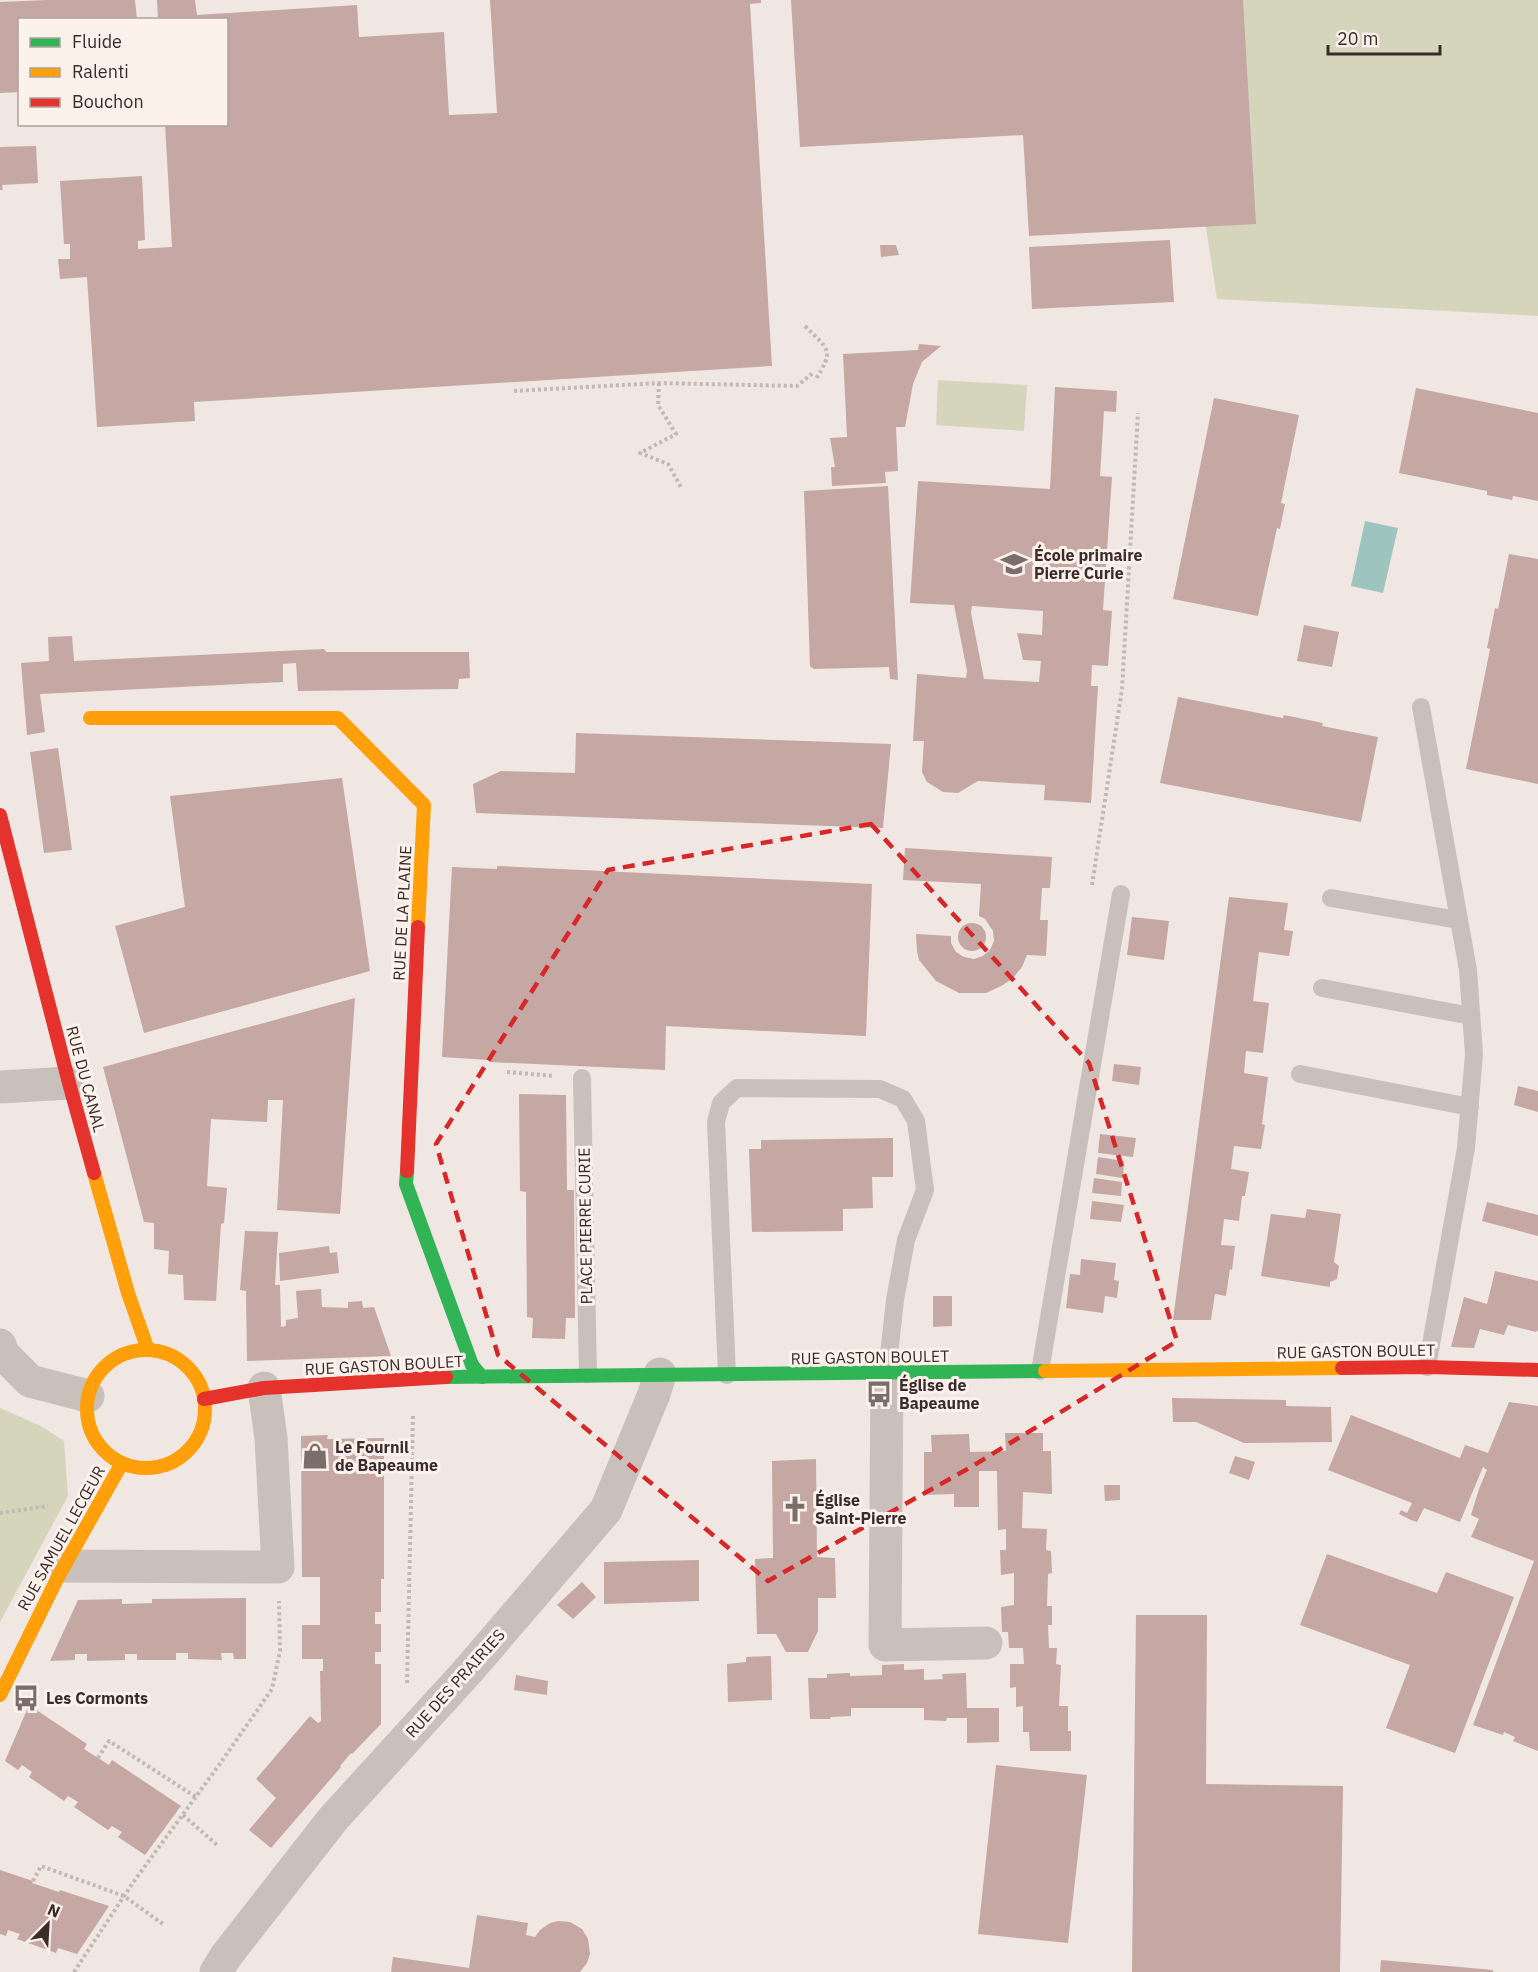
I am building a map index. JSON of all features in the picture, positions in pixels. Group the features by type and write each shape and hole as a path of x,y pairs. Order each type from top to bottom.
{"street":[{"name":"RUE DE LA PLAINE","path":"90,718 338,718 424,805 405,1184 472,1365 482,1377"},
{"name":"RUE DU CANAL","path":"0,815 69,1083 128,1293 148,1350"},
{"path":"0,1087 69,1083"},
{"path":"0,1345 3,1354 30,1381 88,1396"},
{"path":"148,1350 170,1355 189,1369 201,1389 205,1411 200,1433 187,1452 178,1459 156,1468 133,1467 112,1458 96,1441 88,1419 88,1396 105,1366 124,1354 148,1350"},
{"name":"RUE GASTON BOULET","path":"204,1399 264,1388 414,1378 588,1374 727,1375 1427,1367 1538,1370"},
{"path":"887,1373 885,1645 986,1643"},
{"name":"RUE DES PRAIRIES","path":"216,1972 333,1818 466,1672 606,1510 654,1394 660,1374"},
{"path":"63,1566 278,1567 271,1438 264,1388"},
{"name":"RUE SAMUEL LECŒUR","path":"0,1695 63,1566 122,1463"}],"lane":[{"path":"1421,708 1468,970 1473,1054 1467,1148 1427,1367"},
{"path":"1040,1371 1120,894"},
{"path":"1331,898 1458,920"},
{"path":"1322,988 1471,1016"},
{"path":"1300,1074 1470,1107"},
{"name":"PLACE PIERRE CURIE","path":"582,1078 588,1374"},
{"path":"727,1375 716,1122 721,1103 737,1088 880,1089 903,1099 916,1121 925,1190 906,1240 895,1300 887,1373"}],"path":[{"path":"805,326 826,348 828,360 815,380"},
{"path":"514,391 659,383 796,386 814,372"},
{"path":"659,383 658,405 676,434 640,453 668,464 682,489"},
{"path":"1095,870 1122,689 1138,413"},
{"path":"507,1072 582,1078"},
{"path":"406,1737 414,1378"},
{"path":"0,1513 48,1506"},
{"path":"74,1972 124,1896 272,1689 280,1651 278,1567"},
{"path":"98,1758 109,1741 196,1797"},
{"path":"183,1815 217,1845"},
{"path":"33,1881 41,1866 124,1896 164,1923"}],"highlighted area":[{"path":"871,824 1089,1063 1177,1341 971,1467 768,1581 498,1355 436,1144 608,870"}],"green space":[{"path":"1171,0 1538,0 1538,316 1217,299"},
{"path":"938,380 1027,385 1024,431 936,425"},
{"path":"0,1408 41,1426 64,1441 68,1496 0,1622"}],"water":[{"path":"1365,521 1398,528 1383,593 1351,586"}],"building":[{"path":"135,0 137,18 18,18 18,92 0,93 0,2"},
{"path":"157,0 195,0 197,15 357,5 359,37 444,32 449,115 497,113 490,0 761,0 761,3 750,4 772,366 194,402 195,421 97,427 87,277 60,279 58,259 70,259 70,244 64,244 60,181 142,176 145,240 138,241 138,249 172,247 165,126 228,126 228,18 158,18"},
{"path":"791,0 1243,0 1256,224 1029,236 1023,135 800,147"},
{"path":"36,146 38,183 2,185 3,190 0,190 0,147"},
{"path":"1170,240 1174,302 1032,309 1029,247"},
{"path":"880,245 896,245 899,255 881,257"},
{"path":"919,344 941,346 922,362 913,384 905,427 896,427 898,471 885,472 886,483 832,486 831,467 835,467 830,438 847,437 843,354 918,350"},
{"path":"1055,387 1117,391 1116,412 1104,411 1100,476 1112,477 1103,610 1112,611 1108,666 1092,665 1091,686 1098,686 1091,803 1044,800 1045,785 978,781 958,793 943,792 927,782 922,772 924,741 913,741 917,674 966,678 967,671 954,605 910,603 918,481 1050,489","holes":["972,606 1043,611 1042,635 1017,633 1023,660 1041,661 1039,682 984,679 971,613"]},
{"path":"1416,388 1538,413 1538,501 1513,496 1512,500 1487,495 1487,491 1399,473"},
{"path":"1214,398 1299,415 1281,503 1285,504 1280,529 1277,528 1258,616 1173,599"},
{"path":"888,486 898,680 890,679 889,667 814,669 810,666 804,491"},
{"path":"1509,554 1538,559 1538,784 1466,769 1490,649 1487,648 1495,608 1498,609"},
{"path":"1304,625 1339,632 1332,667 1297,661"},
{"path":"72,636 74,661 324,649 326,652 469,652 470,678 459,679 458,689 298,691 296,663 283,664 283,682 40,694 45,732 27,735 21,663 49,661 48,637"},
{"path":"1178,697 1283,718 1284,715 1323,723 1322,726 1378,737 1361,822 1160,783"},
{"path":"576,733 891,744 883,828 476,813 473,784 501,771 575,773"},
{"path":"58,748 72,850 44,853 30,752"},
{"path":"342,778 370,971 144,1033 115,926 185,907 170,796"},
{"path":"905,848 1052,857 1050,888 1042,888 1040,920 1048,920 1046,956 1027,955 1022,967 1013,978 986,993 959,993 936,981 919,960 916,934 951,936 951,943 956,952 974,959 990,950 994,941 993,931 985,919 979,916 981,884 903,880"},
{"path":"497,866 872,884 866,1036 666,1026 665,1070 490,1062 489,1060 442,1057 452,867 497,869"},
{"path":"1229,897 1288,903 1284,930 1293,931 1289,956 1259,952 1253,1001 1269,1003 1263,1053 1246,1051 1244,1073 1268,1077 1262,1124 1265,1125 1261,1149 1234,1146 1231,1169 1249,1172 1245,1196 1242,1196 1239,1221 1224,1219 1221,1245 1235,1246 1226,1296 1215,1294 1211,1320 1173,1320"},
{"path":"1132,917 1169,921 1164,960 1127,955"},
{"path":"972,923 982,927 986,937 982,947 972,951 962,947 958,937 962,927"},
{"path":"355,998 340,1214 277,1210 283,1100 268,1100 267,1122 211,1119 207,1186 227,1188 224,1223 221,1224 216,1301 184,1300 183,1275 168,1274 169,1251 154,1249 154,1223 144,1222 103,1067"},
{"path":"1114,1064 1141,1067 1139,1085 1112,1081"},
{"path":"1518,1086 1538,1091 1538,1112 1514,1105"},
{"path":"519,1094 566,1095 567,1190 574,1190 575,1318 566,1318 565,1339 532,1338 533,1318 527,1317 526,1192 520,1191"},
{"path":"1100,1134 1136,1138 1133,1157 1098,1153"},
{"path":"893,1138 893,1177 872,1177 873,1208 843,1209 843,1231 752,1232 749,1149 761,1149 761,1140"},
{"path":"1098,1157 1124,1161 1123,1178 1096,1174"},
{"path":"1094,1178 1122,1182 1121,1196 1092,1193"},
{"path":"1092,1201 1124,1205 1121,1222 1090,1219"},
{"path":"1487,1202 1538,1215 1538,1236 1482,1221"},
{"path":"1307,1209 1341,1214 1334,1262 1339,1266 1337,1279 1330,1282 1330,1287 1261,1276 1271,1214 1305,1218"},
{"path":"245,1231 278,1232 275,1285 280,1285 281,1327 286,1326 286,1320 298,1318 296,1291 321,1289 322,1307 348,1308 348,1302 362,1301 363,1308 374,1307 391,1356 247,1361 246,1291 240,1290"},
{"path":"329,1246 330,1253 337,1252 339,1273 280,1281 279,1253"},
{"path":"1081,1259 1116,1263 1114,1280 1119,1281 1117,1298 1105,1296 1103,1313 1066,1308 1070,1274 1080,1275"},
{"path":"1495,1271 1538,1281 1538,1330 1536,1332 1508,1325 1504,1335 1480,1329 1474,1348 1451,1347 1464,1297 1487,1304"},
{"path":"933,1296 952,1296 952,1326 933,1327"},
{"path":"1172,1398 1286,1400 1286,1406 1331,1407 1332,1442 1244,1443 1196,1422 1173,1422"},
{"path":"1509,1402 1538,1406 1538,1751 1513,1741 1515,1737 1504,1732 1503,1735 1473,1725 1534,1561 1471,1537 1479,1519 1471,1515 1487,1470 1483,1467 1460,1522 1424,1508 1417,1522 1399,1514 1401,1510 1407,1513 1412,1503 1328,1470 1351,1415 1460,1458 1465,1445 1488,1453"},
{"path":"1005,1433 1043,1433 1043,1451 1051,1451 1052,1494 1023,1492 1022,1528 1047,1529 1046,1550 1051,1551 1052,1573 1048,1574 1047,1606 1052,1606 1052,1625 1048,1625 1049,1648 1057,1648 1056,1664 1061,1665 1059,1706 1068,1706 1071,1751 1030,1751 1029,1732 1023,1732 1023,1706 1016,1707 1016,1687 1010,1688 1010,1664 1024,1664 1023,1648 1009,1648 1008,1632 1002,1632 1001,1607 1014,1605 1014,1573 1001,1575 1000,1550 1006,1550 1006,1529 998,1530 997,1471 979,1471 979,1507 954,1507 954,1494 924,1495 924,1452 932,1452 931,1435 969,1434 970,1452 1006,1451"},
{"path":"328,1435 327,1439 384,1438 384,1579 381,1579 381,1612 375,1612 375,1624 381,1624 381,1652 375,1652 375,1664 381,1664 381,1724 351,1753 271,1848 249,1830 276,1798 256,1779 310,1716 318,1723 321,1721 320,1671 323,1671 323,1659 302,1659 302,1625 320,1625 320,1577 302,1577 301,1436"},
{"path":"1235,1456 1255,1462 1249,1480 1229,1473"},
{"name":"Église Saint-Pierre","path":"816,1459 817,1557 835,1558 836,1598 818,1598 818,1631 808,1652 786,1652 776,1634 757,1634 755,1559 773,1558 772,1461"},
{"path":"1104,1485 1120,1485 1120,1500 1105,1501"},
{"path":"1327,1554 1437,1593 1446,1572 1514,1597 1455,1753 1386,1728 1410,1665 1300,1625"},
{"path":"699,1560 699,1601 604,1604 604,1562"},
{"path":"582,1582 596,1597 573,1619 557,1605"},
{"path":"246,1598 246,1659 234,1659 233,1653 221,1653 222,1660 188,1659 188,1653 176,1653 176,1660 137,1660 137,1654 125,1654 125,1660 87,1661 87,1654 75,1654 75,1660 50,1661 78,1600 122,1599 122,1604 152,1603 152,1599"},
{"path":"1136,1615 1207,1615 1206,1784 1343,1786 1340,1972 1132,1972"},
{"path":"771,1656 772,1700 728,1702 727,1664 746,1662 746,1657"},
{"path":"904,1664 904,1670 924,1669 924,1680 943,1679 942,1674 966,1673 967,1708 999,1708 999,1742 967,1743 967,1718 947,1718 946,1721 924,1720 924,1708 851,1708 851,1716 810,1719 808,1678 827,1678 827,1674 850,1673 850,1676 882,1675 882,1665"},
{"path":"516,1675 548,1681 547,1695 514,1690"},
{"path":"29,1705 87,1744 84,1749 109,1765 112,1760 181,1806 145,1855 118,1837 122,1832 112,1826 108,1830 74,1807 78,1802 68,1796 64,1801 29,1777 32,1772 22,1765 18,1770 5,1761"},
{"path":"996,1765 1087,1775 1068,1943 978,1934"},
{"path":"0,1870 59,1892 60,1890 109,1906 77,1954 58,1948 56,1953 17,1939 20,1934 8,1930 6,1936 0,1934"},
{"path":"477,1915 528,1923 526,1935 535,1937 550,1923 570,1922 582,1929 588,1939 590,1954 587,1963 580,1972 391,1972 393,1957 469,1968"},
{"path":"1381,1960 1493,1970 1493,1972 1380,1972"}],"traffic: fast":[{"path":"407,1171 406,1184 472,1365 482,1377"},
{"path":"446,1377 1045,1371"}],"traffic: slow":[{"path":"90,718 338,718 424,805 418,927"},
{"path":"94,1173 128,1293 148,1350"},
{"path":"146,1350 169,1355 188,1367 200,1386 205,1409 200,1432 188,1451 169,1463 146,1468 123,1463 104,1451 92,1432 87,1409 92,1386 104,1367 123,1355 146,1350"},
{"path":"1045,1371 1342,1368"},
{"path":"0,1695 58,1577 122,1463"}],"traffic: jam":[{"path":"0,815 94,1173"},
{"path":"407,1171 418,927"},
{"path":"1342,1368 1427,1367 1538,1370"},
{"path":"204,1399 264,1388 446,1377"}],"place":[{"name":"École primaire Pierre Curie","path":"1014,564"},
{"name":"Église de Bapeaume","path":"879,1394"},
{"name":"Le Fournil de Bapeaume","path":"315,1456"},
{"name":"Église Saint-Pierre","path":"795,1509"},
{"name":"Les Cormonts","path":"26,1698"}]}
